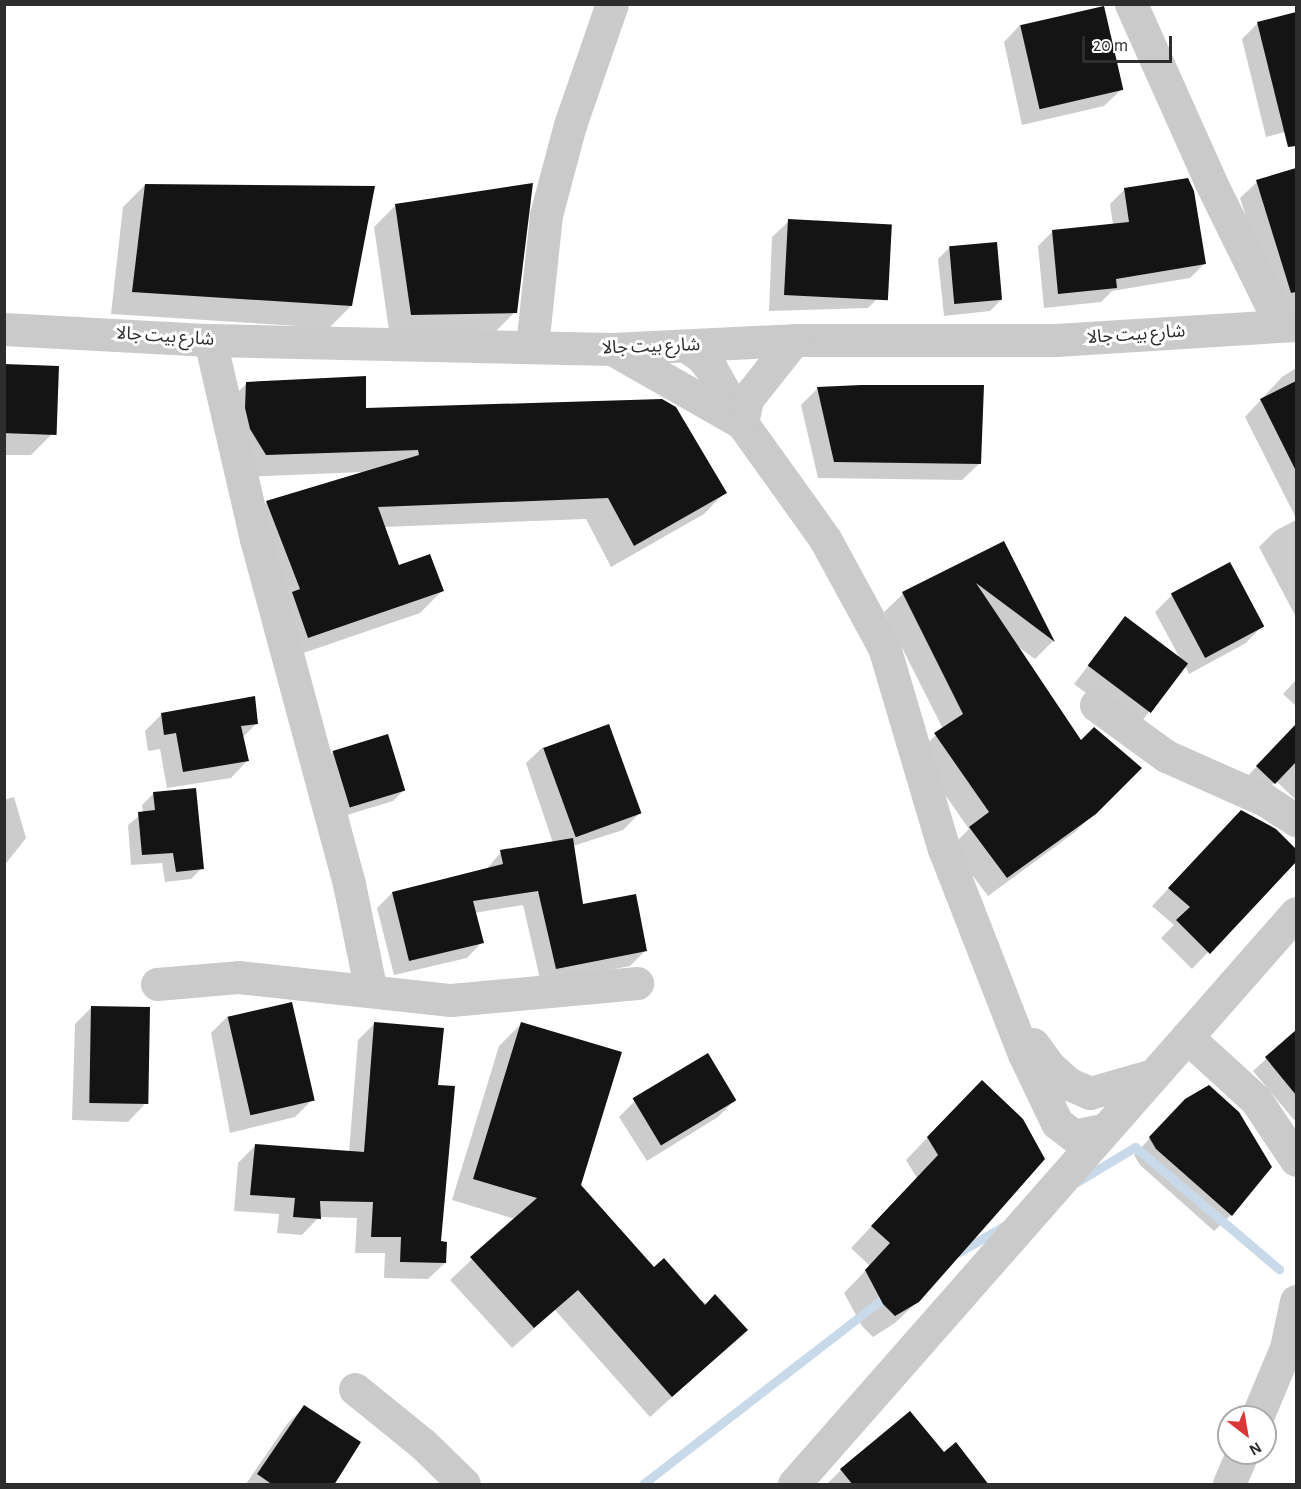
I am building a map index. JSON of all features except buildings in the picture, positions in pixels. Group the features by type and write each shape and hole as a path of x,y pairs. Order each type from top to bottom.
{"street":[{"path":"532,346 546,214 570,126 612,4"},
{"path":"1131,4 1210,181 1289,325"},
{"name":"شارع بيت جالا","path":"4,329 210,340 612,349 686,346 702,357 720,357 795,340 1056,340 1289,325"},
{"path":"210,340 256,539 349,884 371,991"},
{"path":"742,423 747,399 795,340"},
{"path":"612,349 742,423"},
{"path":"720,357 742,423 825,539 884,647 944,849 1006,1002 1024,1054 1057,1123 1074,1136 1103,1130"},
{"path":"1096,705 1166,756 1265,800 1296,820"},
{"path":"794,1485 1053,1186 1296,913"},
{"path":"157,984 238,977 451,1000 638,983"},
{"path":"1006,1002 1050,1067 1069,1084 1090,1092 1153,1075"},
{"path":"1187,1037 1256,1101 1296,1160"},
{"path":"1053,1186 1057,1123"},
{"path":"1262,1405 1286,1348 1296,1301"},
{"path":"355,1389 423,1444 464,1485"},
{"path":"1229,1485 1237,1465"}],"waterway":[{"path":"1077,1182 1135,1147 1279,1269"},
{"path":"959,1252 1004,1226"},
{"path":"643,1484 890,1293"}]}
